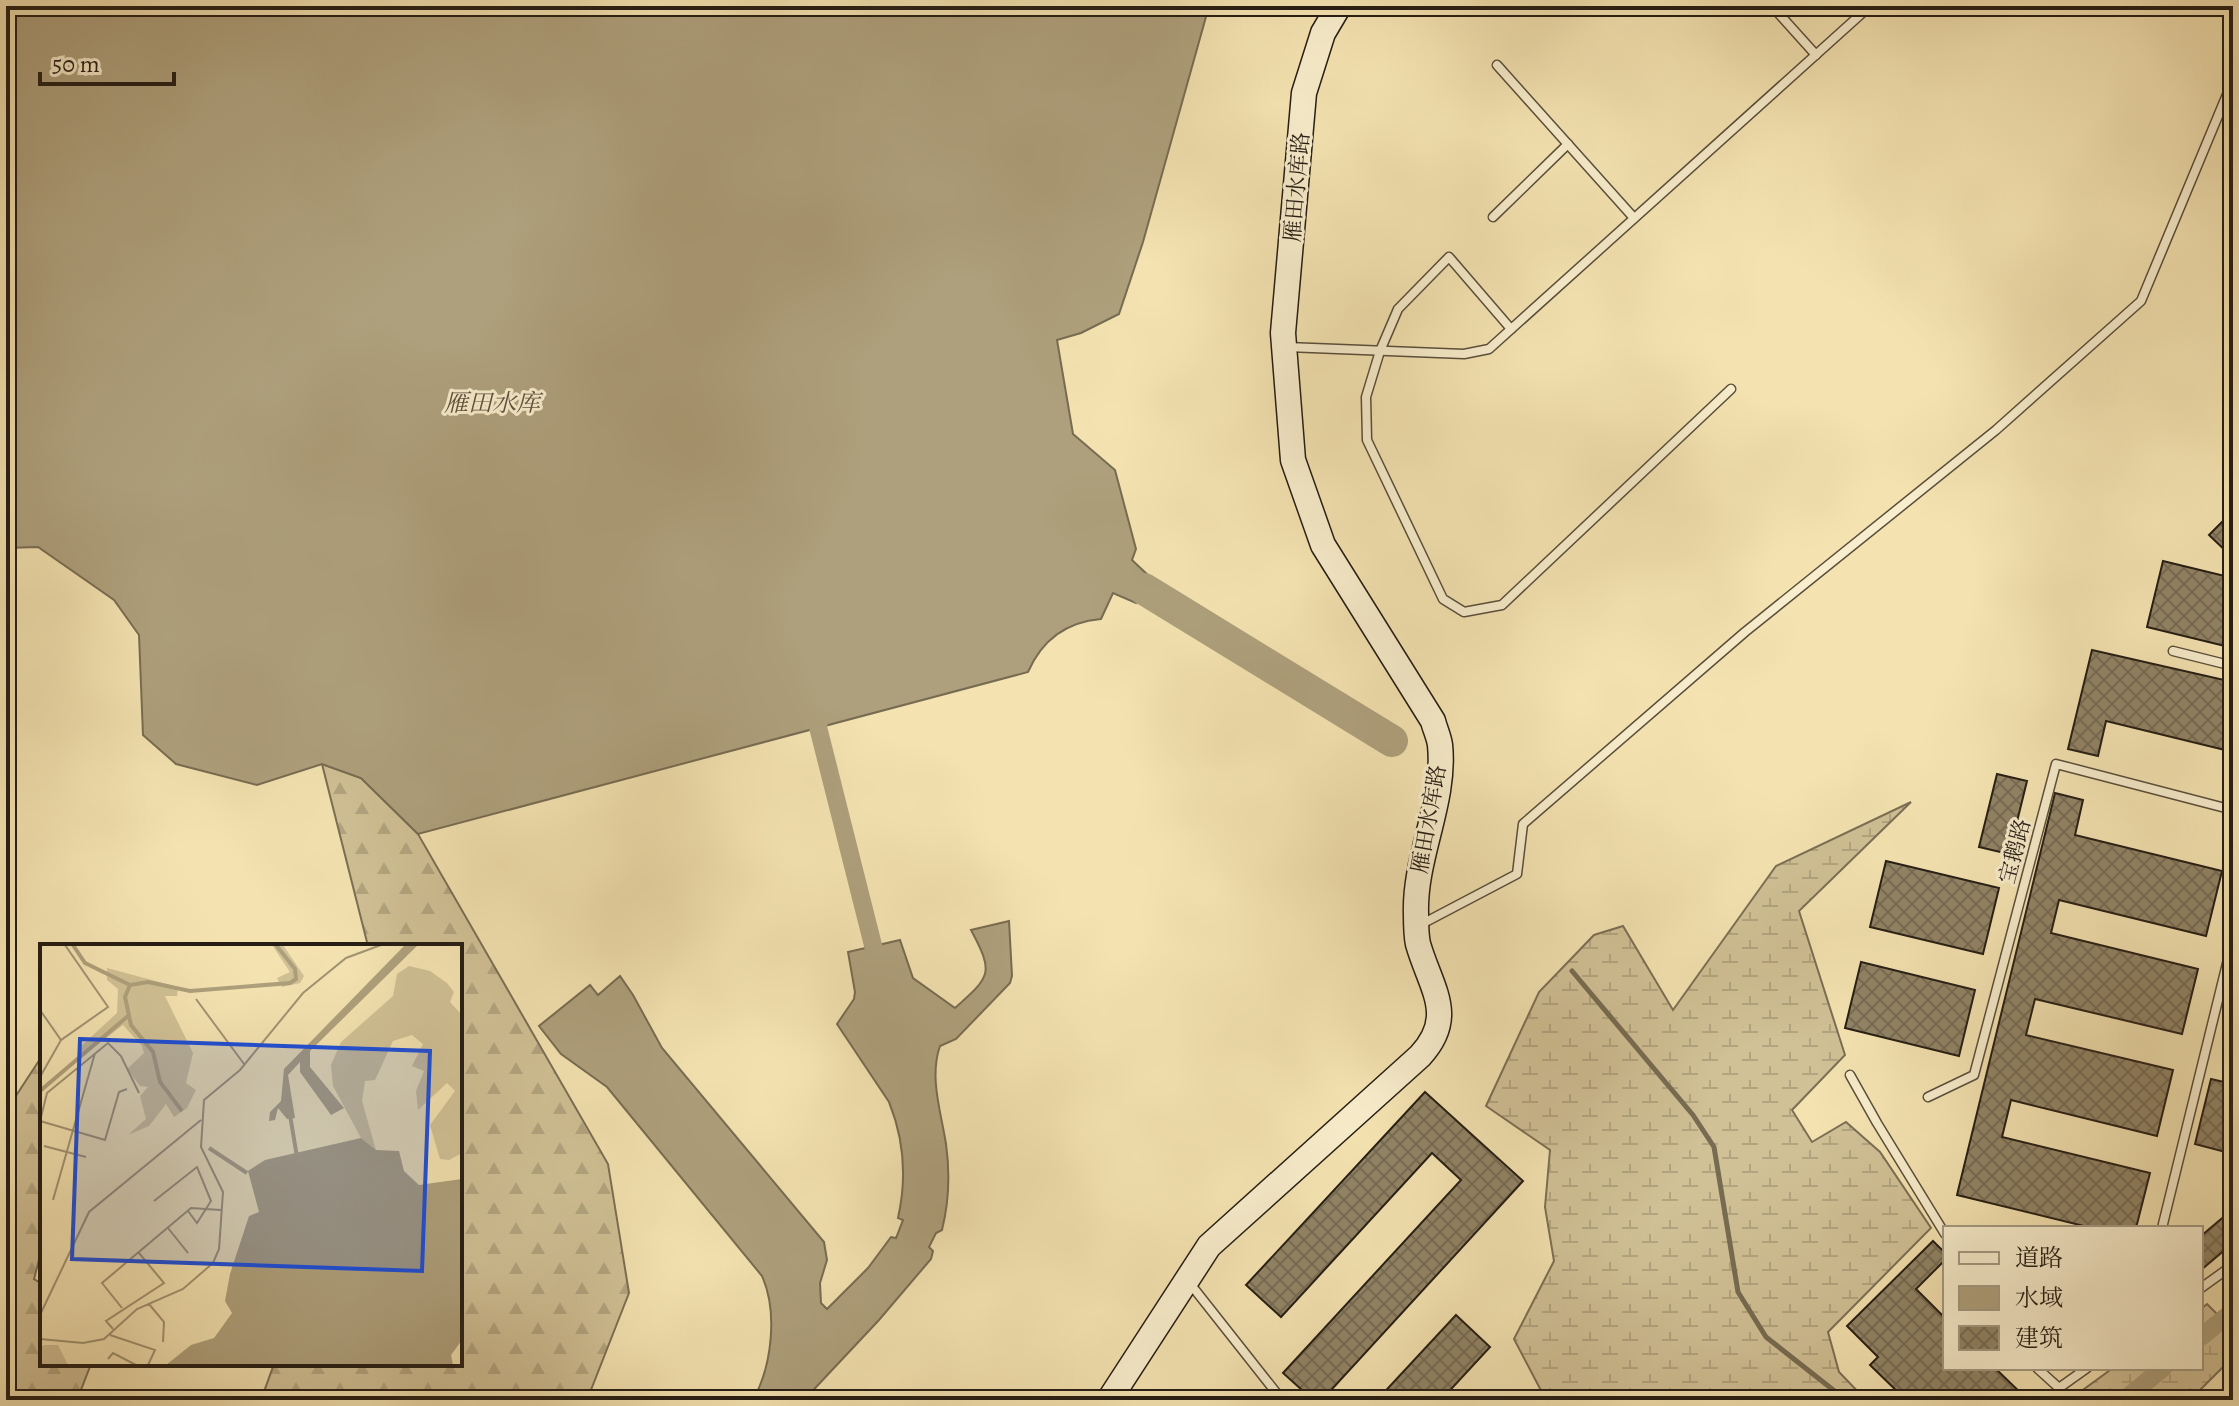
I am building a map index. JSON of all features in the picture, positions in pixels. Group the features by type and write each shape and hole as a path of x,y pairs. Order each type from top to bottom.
{"main road":[{"name":"雁田水库路","path":"1109,1400 1209,1246 1434,1042 1440,1023 1439,1003 1417,941 1415,891 1438,783 1440,745 1433,721 1323,545 1293,460 1283,333 1304,93 1323,33 1339,6"}],"lane":[{"path":"1772,6 1816,55"},
{"path":"1284,347 1464,354 1489,349 1870,6"},
{"path":"1497,65 1634,218"},
{"path":"1417,927 1517,874 1523,824 1745,632 1996,430 2141,301 2233,80"},
{"path":"1493,217 1568,144"},
{"path":"1511,329 1449,257 1398,309 1380,351 1366,397 1367,440 1443,599 1464,612 1502,605 1731,389"},
{"path":"2173,651 2233,666"},
{"name":"宝鹅路","path":"1928,1097 1974,1075 2056,764 2233,810"},
{"path":"2162,1226 2233,939"},
{"path":"1850,1075 1943,1231"},
{"path":"2203,1287 2233,1265"},
{"path":"1187,1280 1282,1400"},
{"path":"2039,1370 2059,1388 2084,1370"}],"green space":[{"path":"322,764 361,778 418,834 608,1164 629,1293 587,1400 261,1400 273,1366 462,1366 462,944 367,944"},
{"path":"1911,802 1799,911 1845,1055 1792,1110 1812,1142 1846,1122 1880,1152 1931,1228 1828,1332 1839,1372 1866,1400 1546,1400 1514,1339 1554,1261 1545,1207 1550,1150 1486,1106 1539,992 1594,935 1623,926 1673,1010 1776,866"},
{"path":"40,1059 40,1256 34,1279 40,1283 40,1366 90,1366 77,1400 6,1400 6,1111"},
{"path":"2207,1304 2233,1330 2233,1357 2190,1400 2069,1400 2110,1370 2203,1370 2203,1307"}],"water":[{"name":"雁田水库","path":"6,6 1209,6 1143,242 1119,314 1081,333 1057,340 1073,434 1115,470 1136,549 1132,560 1151,578 1136,603 1113,593 1101,619 1077,624 1057,635 1040,651 1028,672 418,834 361,778 322,764 257,785 176,764 143,735 139,635 114,600 38,547 6,548"},
{"path":"1009,921 1010,983 956,1039 940,1046 937,1058 936,1082 946,1144 948,1187 942,1230 936,1233 929,1247 933,1251 931,1259 804,1400 753,1400 765,1371 771,1339 770,1306 762,1276 607,1087 561,1054 539,1026 590,985 598,995 620,976 662,1048 824,1242 827,1260 820,1283 821,1303 827,1309 868,1268 891,1237 896,1238 903,1220 898,1218 902,1159 894,1116 889,1102 837,1024 854,999 848,952 900,940 913,978 955,1008 982,981 985,973 986,965 971,930"}],"building":[{"path":"2233,511 2233,558 2209,535"},
{"path":"2163,561 2233,578 2233,648 2147,627"},
{"path":"2092,650 2233,682 2233,752 2106,721 2098,756 2068,749"},
{"path":"1997,774 2027,781 2009,854 1979,847"},
{"path":"2055,793 2083,800 2075,835 2222,871 2206,936 2059,900 2051,933 2198,969 2182,1034 2035,999 2026,1035 2173,1070 2157,1136 2011,1100 2002,1137 2150,1173 2137,1226 2084,1226 1957,1195"},
{"path":"1886,861 1999,888 1983,954 1870,927"},
{"path":"1861,962 1975,990 1959,1056 1845,1028"},
{"path":"2211,1079 2233,1084 2233,1154 2195,1144"},
{"path":"1425,1092 1523,1181 1322,1400 1313,1400 1283,1373 1461,1180 1432,1153 1281,1317 1246,1285"},
{"path":"2233,1209 2233,1243 2203,1268 2203,1234"},
{"path":"1933,1241 1943,1251 1943,1262 1916,1289 1943,1316 1943,1370 1997,1370 2028,1400 1906,1400 1870,1365 1878,1357 1847,1326"},
{"path":"1456,1315 1490,1347 1441,1400 1377,1400"}],"waterway":[{"path":"1144,589 1392,741"},
{"path":"823,703 818,727 879,969"},
{"path":"1572,971 1693,1115 1714,1147 1738,1292 1766,1337 1846,1400"},
{"path":"2203,1335 2233,1311"},
{"path":"2124,1400 2161,1370"}]}
